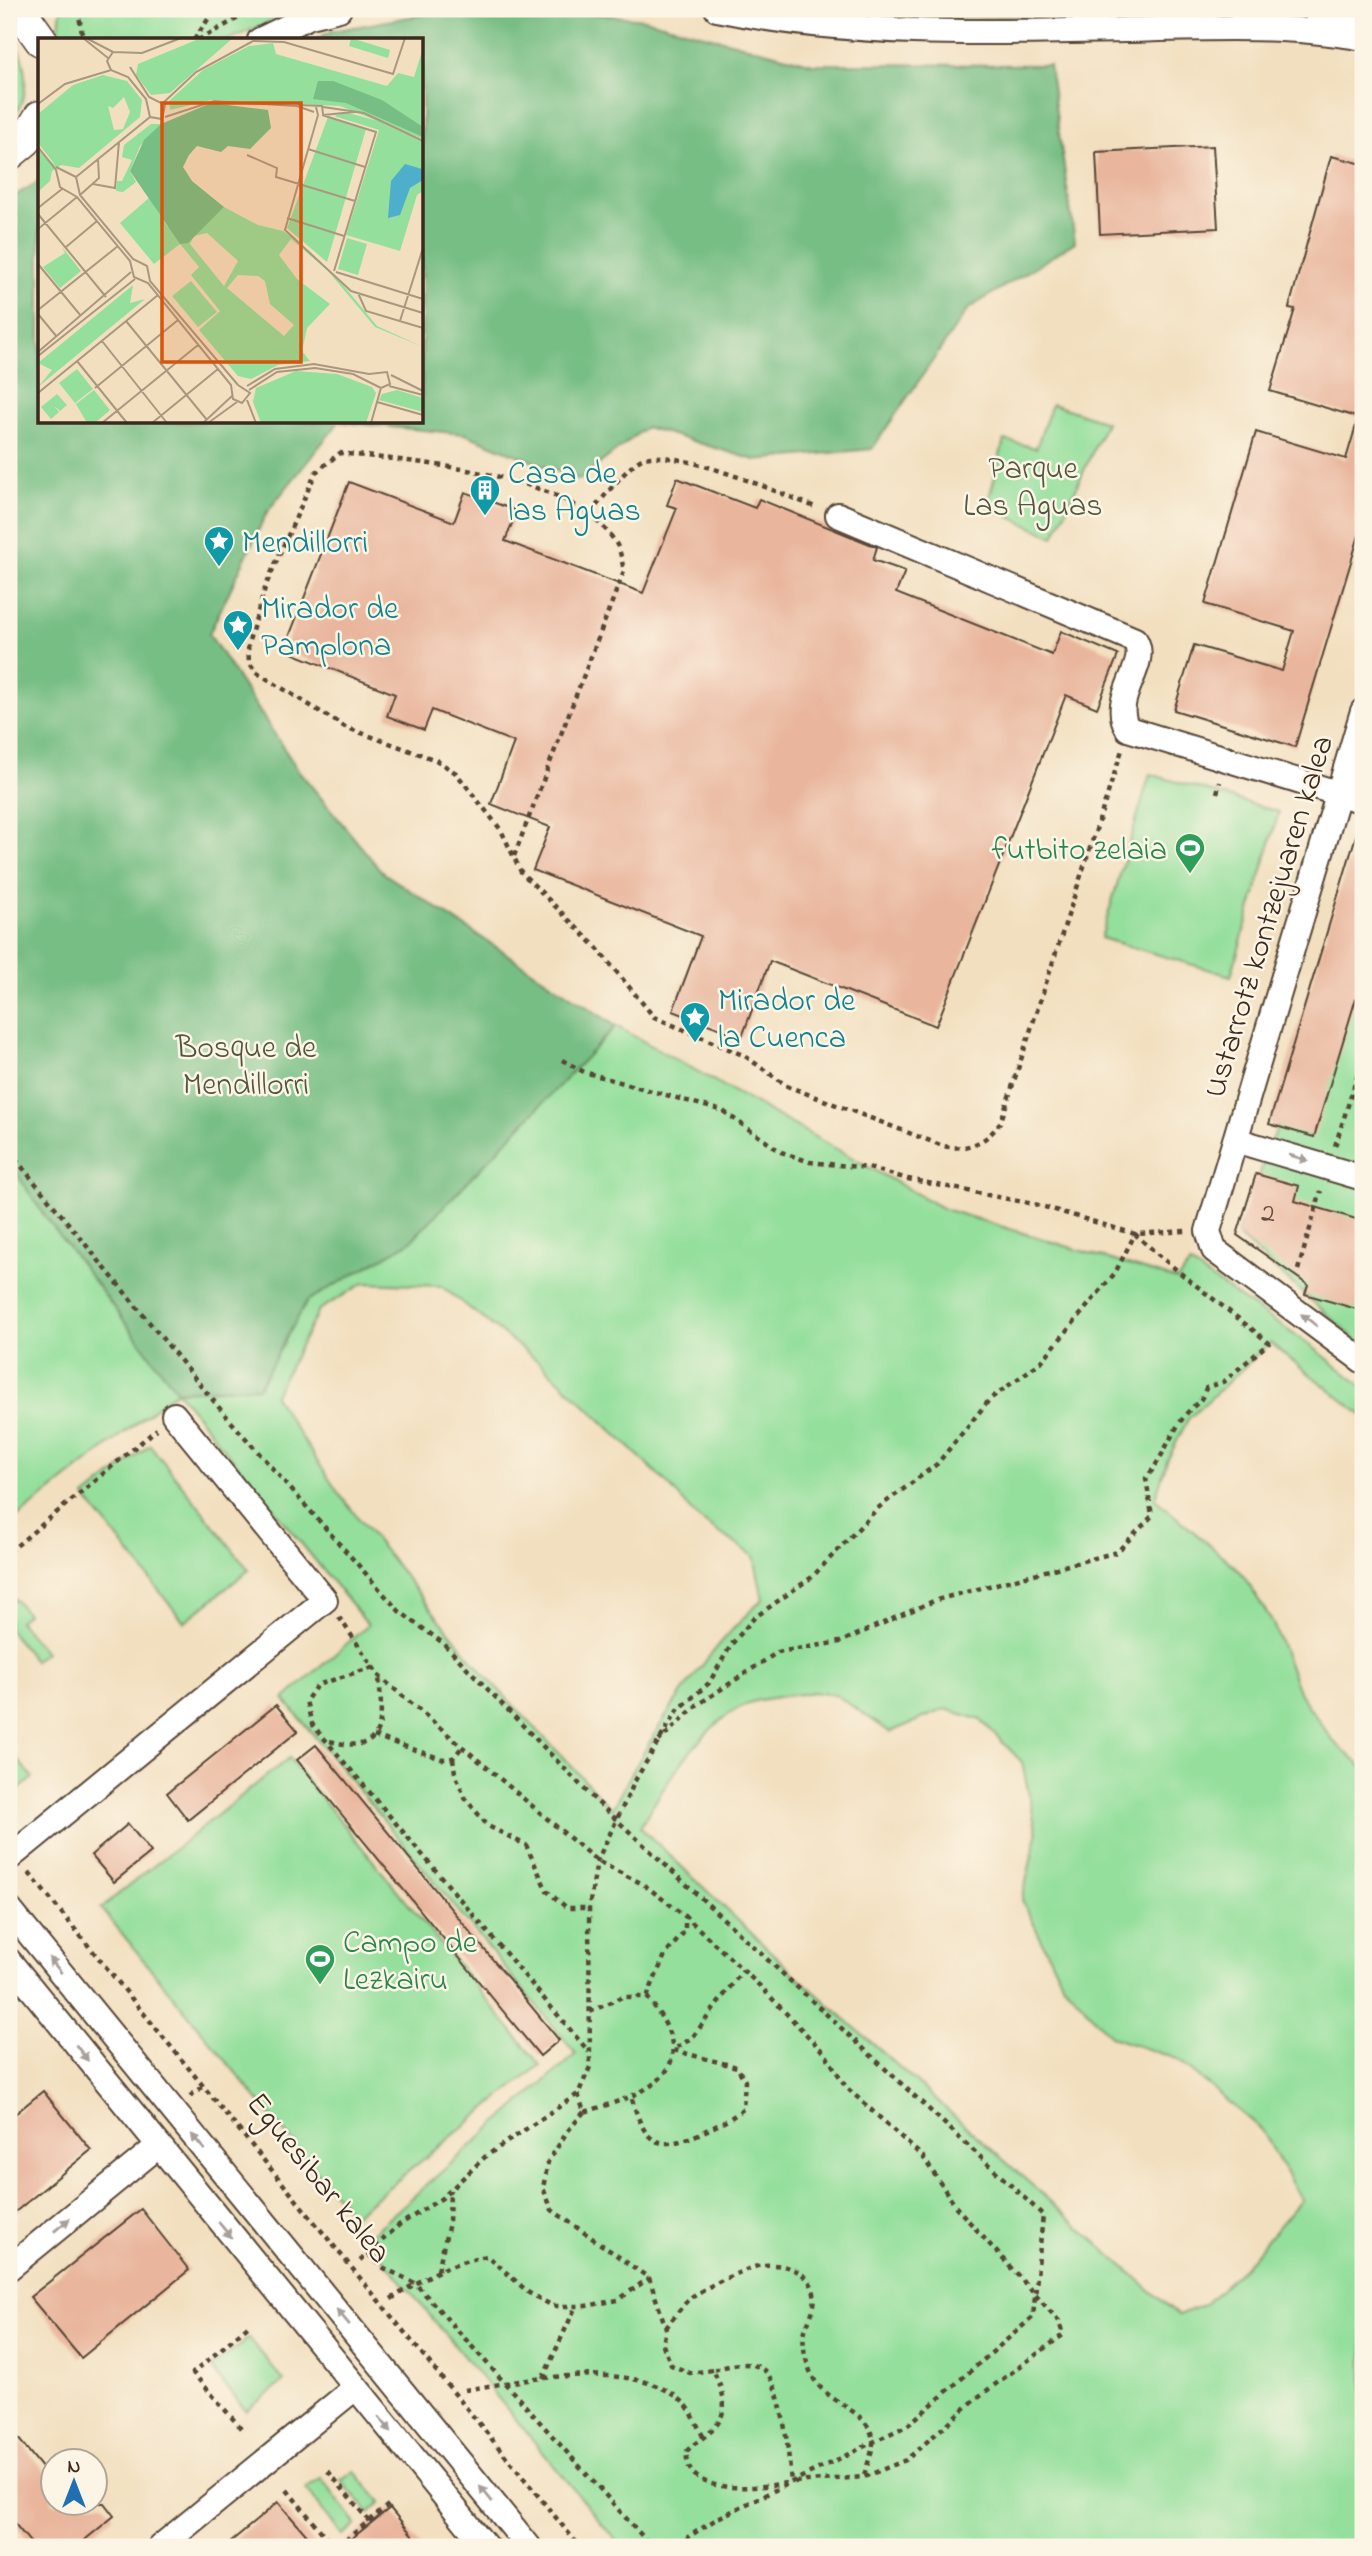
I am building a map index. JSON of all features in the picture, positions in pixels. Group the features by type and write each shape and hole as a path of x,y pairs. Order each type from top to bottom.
{"main road":[{"path":"19,9 40,38"}],"street":[{"path":"264,38 310,16 339,9"},
{"path":"717,9 779,22 861,30 1192,29 1337,33 1363,38"},
{"path":"1192,29 1260,19 1363,18"},
{"path":"838,515 1135,640 1139,653 1121,706 1121,719 1128,729 1363,801"},
{"name":"Ustarrotz kontzejuaren kalea","path":"1208,1231 1363,711"},
{"path":"1235,1140 1363,1178"},
{"path":"1208,1231 1214,1250 1363,1361"},
{"path":"11,1856 325,1600 174,1415"},
{"path":"9,1909 529,2547"},
{"path":"9,1961 486,2547"},
{"path":"9,2268 158,2147"},
{"path":"160,2547 355,2388"}],"path":[{"path":"78,9 83,38"},
{"path":"197,38 215,9"},
{"path":"200,38 255,9"},
{"path":"514,856 624,570 618,546 590,513 506,478 427,463 340,453 316,472 266,585 248,644 249,662 266,681 345,727 436,760 456,773 500,830 521,872 596,947 654,1017 745,1056 787,1086 943,1146 964,1148 986,1140 1001,1122 1108,800 1128,729"},
{"path":"590,513 639,460 658,455 753,482 838,515"},
{"path":"1297,1270 1363,1058"},
{"path":"562,1060 584,1072 723,1111 781,1152 810,1162 869,1168 908,1180 1025,1202 1135,1234 1208,1231"},
{"path":"9,1151 226,1416 399,1611 443,1643 617,1821 1042,2215 1032,2317 908,2425 718,2518 688,2537 685,2547"},
{"path":"360,2261 399,2225 450,2190 486,2156 578,2094 590,2067 589,1908 597,1861 636,1779 677,1711 709,1684 731,1644 754,1618 812,1577 878,1508 937,1464 990,1399 1041,1362 1115,1273 1135,1234"},
{"path":"659,1741 697,1705 778,1652 841,1642 936,1600 1117,1552 1152,1516 1146,1478 1158,1464 1187,1412 1200,1404 1206,1388 1223,1382 1269,1343 1171,1267 1135,1234"},
{"path":"9,1552 174,1415"},
{"path":"325,1600 379,1676 597,1861 643,1884 685,1916 743,1970 826,2055 846,2087 923,2157 956,2207 1059,2321 1063,2336 978,2397 906,2460 863,2477 725,2487 701,2479 690,2469 686,2452 715,2428 725,2408 722,2388 713,2370"},
{"path":"373,1667 317,1685 306,1701 312,1724 330,1741 590,2053"},
{"path":"330,1741 355,1748 370,1742 379,1727 379,1676"},
{"path":"374,1736 442,1759 453,1758 463,1746"},
{"path":"453,1758 455,1773 465,1798 488,1826 526,1845 547,1891 566,1908 589,1908"},
{"name":"Eguesibar kalea","path":"11,1856 580,2547"},
{"path":"647,1997 665,1955 685,1931 685,1916"},
{"path":"673,2050 692,2038 743,1970"},
{"path":"590,2012 622,1997 647,1997"},
{"path":"647,1997 660,2013 672,2039 673,2059 662,2077 632,2099 584,2112 566,2132 548,2162 543,2188 552,2210 649,2278 666,2328"},
{"path":"632,2099 640,2128 653,2140 665,2145 681,2142 731,2119 743,2109 745,2081 737,2067 673,2050"},
{"path":"578,2094 584,2112"},
{"path":"438,2270 449,2222 450,2190"},
{"path":"368,2254 384,2268 415,2283 652,2547"},
{"path":"391,2299 438,2270 464,2259 488,2256 528,2293 553,2306 576,2306 618,2300 649,2278"},
{"path":"791,2483 787,2431 772,2380 763,2369 747,2363 690,2373 671,2365 663,2345 666,2328 690,2298 763,2265 789,2268 804,2274 814,2293 813,2317 804,2334 804,2351 811,2375 835,2403 855,2412 867,2426 873,2442 863,2477"},
{"path":"543,2379 576,2306"},
{"path":"241,2428 193,2373 249,2325"},
{"path":"465,2390 543,2379 647,2380 685,2403 703,2436"},
{"path":"328,2471 369,2521"},
{"path":"287,2490 335,2547 393,2502"}],"green space":[{"path":"61,9 300,9 233,38 64,38 59,29"},
{"path":"454,9 546,9 644,19 813,64 1049,65 1075,242 968,309 872,449 755,460 646,427 579,480 465,434 360,424 424,424 424,38 318,38 332,31"},
{"path":"773,9 1262,9 869,19"},
{"path":"9,30 24,65 25,89 17,112 9,122"},
{"name":"Bosque de Mendillorri","path":"38,182 38,424 337,424 267,512 209,634 298,770 382,872 616,1026 410,1242 307,1301 259,1387 177,1391 44,1215 9,1162 9,199"},
{"name":"Parque Las Aguas","path":"1052,404 1106,422 1054,537 987,507 1004,440 1036,448"},
{"name":"futbito zelaia","path":"1150,774 1279,812 1231,976 1101,938"},
{"path":"1363,896 1363,1346 1237,1235"},
{"path":"616,1026 944,1209 1177,1280 1190,1264 1314,1348 1363,1387 1363,1416 1270,1343 1188,1419 1167,1461 1155,1499 1240,1571 1272,1621 1300,1694 1333,1741 1363,1768 1363,2547 621,2547 366,2238 576,2054 284,1699 368,1625 177,1391 259,1387 307,1301 410,1242","holes":["364,1283 441,1286 543,1365 667,1483 699,1519 754,1556 763,1599 718,1646 678,1698 612,1809 480,1670 339,1494 274,1396 319,1310","813,1692 836,1695 890,1732 945,1709 981,1720 1022,1762 1037,1834 1022,1900 1062,1982 1111,2037 1177,2059 1262,2130 1301,2200 1246,2265 1204,2305 1178,2315 791,1971 640,1827 684,1759 698,1742 728,1715 751,1702"]},
{"path":"9,1162 44,1215 177,1391 9,1524"},
{"path":"150,1445 249,1570 184,1622 85,1497"},
{"path":"15,1599 27,1614 19,1621 45,1652 34,1661 9,1630 9,1604"},
{"path":"9,1750 33,1778 9,1798"},
{"name":"Campo de Lezkairu","path":"289,1758 540,2065 353,2216 101,1908"},
{"path":"249,2338 284,2381 246,2411 211,2368"},
{"path":"354,2471 381,2502 369,2513 341,2481"},
{"path":"321,2478 356,2524 342,2535 306,2489"}],"building":[{"path":"1213,146 1218,228 1100,234 1096,152"},
{"path":"1331,156 1363,164 1363,419 1270,391 1295,309 1289,308"},
{"path":"1358,419 1363,420 1363,522 1295,747 1174,710 1194,645 1282,671 1294,631 1205,604 1256,432 1346,459"},
{"path":"677,478 755,508 759,499 877,547 873,560 905,571 896,593 1052,655 1061,631 1118,655 1097,708 1066,695 936,1026 770,961 742,1037 673,1011 701,936 533,870 550,827 491,804 514,742 432,710 424,730 387,716 395,694 284,650 349,482 454,522 465,492 517,511 505,541 643,593 677,508 667,505"},
{"path":"1358,829 1363,830 1363,975 1314,1137 1269,1124"},
{"path":"1256,1174 1299,1186 1295,1201 1363,1221 1363,1311 1305,1294 1308,1285 1237,1235"},
{"path":"276,1705 298,1731 188,1820 167,1793"},
{"path":"316,1745 559,2040 540,2056 297,1760"},
{"path":"128,1824 151,1852 114,1882 91,1855"},
{"path":"43,2091 91,2150 9,2217 9,2119"},
{"path":"141,2209 189,2270 81,2358 30,2297"},
{"path":"9,2427 38,2463 38,2518 108,2518 108,2508 114,2516 76,2547 34,2547 9,2517"},
{"path":"278,2502 317,2547 224,2547 263,2515"},
{"path":"390,2508 422,2547 341,2547"}],"place":[{"name":"Casa de las Aguas","path":"485,517"},
{"name":"Mendillorri","path":"219,568"},
{"name":"Mirador de Pamplona","path":"238,652"},
{"name":"futbito zelaia","path":"1190,875"},
{"name":"Mirador de la Cuenca","path":"695,1044"},
{"name":"Campo de Lezkairu","path":"320,1986"}]}
